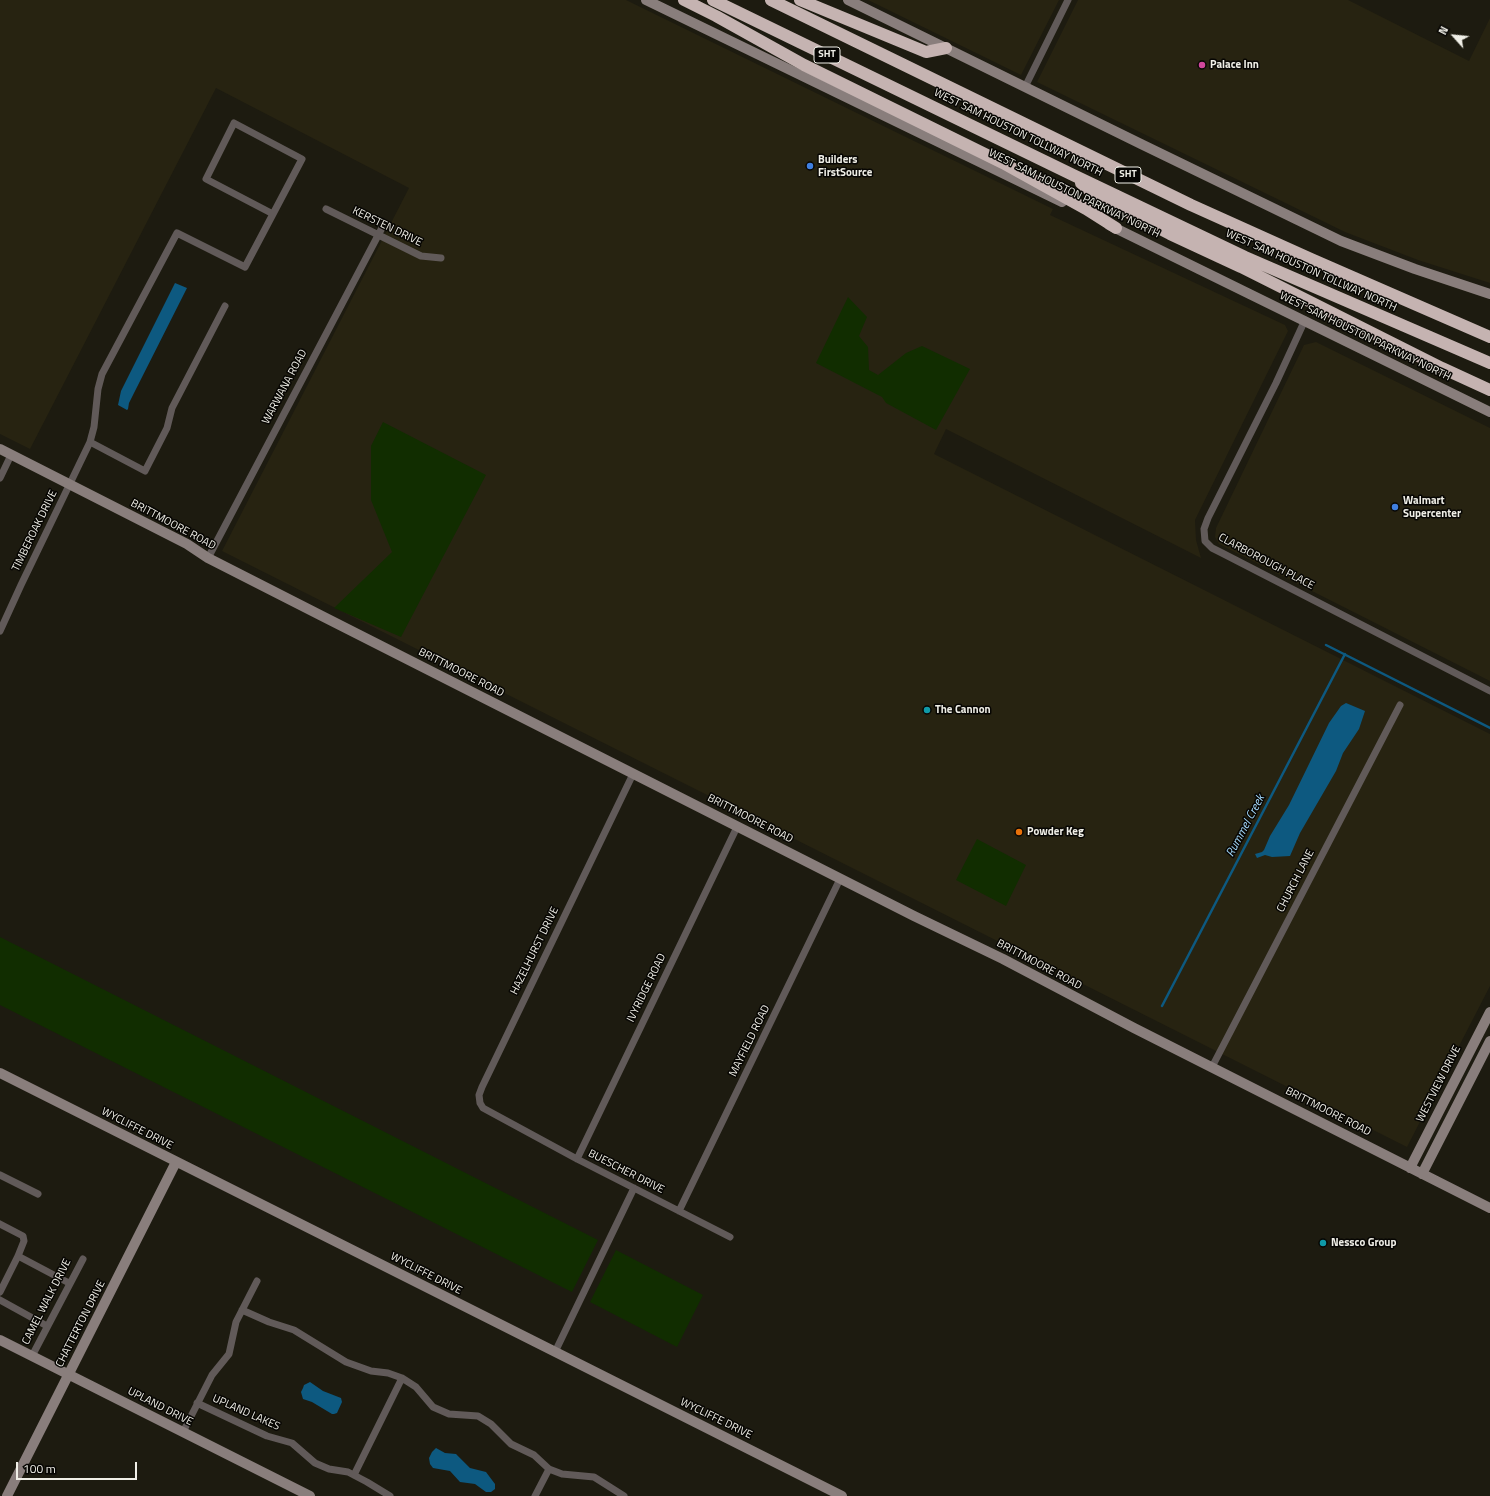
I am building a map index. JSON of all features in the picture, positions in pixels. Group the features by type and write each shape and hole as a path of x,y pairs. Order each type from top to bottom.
{"highway":[{"path":"684,0 716,16 804,66 1003,163 1116,228"},
{"name":"WEST SAM HOUSTON TOLLWAY NORTH","path":"713,0 1245,257 1490,363"},
{"name":"WEST SAM HOUSTON TOLLWAY NORTH","path":"773,0 1191,205 1311,260 1490,336"},
{"path":"800,0 926,52 946,48"},
{"path":"1073,175 1096,196 1170,234 1310,301 1442,368 1490,390"}],"main road":[{"name":"WEST SAM HOUSTON PARKWAY NORTH","path":"646,0 1305,320 1490,412"},
{"path":"848,0 1341,241 1415,269 1490,294"},
{"name":"BRITTMOORE ROAD","path":"0,449 187,544 208,558 840,879 1003,959 1134,1028 1490,1208"},
{"name":"WESTVIEW DRIVE","path":"1410,1168 1490,1012"},
{"path":"1422,1174 1490,1041"},
{"name":"WYCLIFFE DRIVE","path":"0,1073 842,1496"},
{"name":"CHATTERTON DRIVE","path":"7,1496 176,1162"},
{"name":"UPLAND DRIVE","path":"0,1340 310,1496"}],"street":[{"path":"1025,87 1068,0"},
{"path":"234,123 302,159 273,214 206,179 234,123"},
{"name":"KERSTEN DRIVE","path":"326,209 421,256 440,258"},
{"name":"TIMBEROAK DRIVE","path":"0,631 20,585 90,442 94,427 98,389 102,374 177,233 245,267 273,214"},
{"name":"WARWANA ROAD","path":"208,558 383,226"},
{"path":"90,442 145,471 167,428 172,408 224,306"},
{"name":"CLARBOROUGH PLACE","path":"1305,320 1279,376 1208,518 1204,530 1205,541 1217,550 1490,692"},
{"path":"0,478 11,455"},
{"name":"CHURCH LANE","path":"1212,1067 1400,705"},
{"name":"HAZELHURST DRIVE","path":"513,1123 483,1108 480,1103 479,1095 633,774"},
{"name":"IVYRIDGE ROAD","path":"577,1159 737,827"},
{"name":"MAYFIELD ROAD","path":"679,1211 840,879"},
{"name":"BUESCHER DRIVE","path":"513,1123 577,1159 730,1237"},
{"path":"0,1175 38,1194"},
{"path":"555,1352 634,1188"},
{"path":"0,1224 23,1236 24,1241 0,1292"},
{"path":"18,1256 69,1283"},
{"name":"CAMEL WALK DRIVE","path":"32,1356 82,1259"},
{"path":"183,1432 212,1375 229,1354 236,1322 257,1281"},
{"path":"0,1300 47,1326"},
{"path":"242,1310 269,1322 294,1330 346,1362 371,1371 388,1373 402,1378 416,1387 433,1407 449,1414 478,1416 491,1424 510,1444 534,1455 549,1469 562,1474 594,1477 624,1496"},
{"path":"354,1475 402,1378"},
{"name":"UPLAND LAKES","path":"197,1403 267,1436 292,1443 315,1463 329,1469 348,1472 368,1482 390,1496"},
{"path":"535,1496 549,1469"}],"shaded area":[{"path":"0,0 626,0 1053,209 1050,215 1285,325 1288,331 1195,520 1196,540 1201,558 946,429 934,454 1490,734 1490,986 1407,1147 222,551 409,188 216,88 30,449 0,434"},
{"path":"868,0 1059,0 1021,75"},
{"path":"1078,0 1348,0 1469,61 1490,18 1490,283 1418,260 1345,232 1037,82"},
{"path":"1316,342 1490,428 1490,681 1219,544 1215,537 1216,528 1304,345"}],"green space":[{"path":"848,297 867,317 859,336 868,347 869,370 878,375 906,353 922,346 970,369 936,430 886,403 882,397 816,363"},
{"path":"383,422 486,475 401,637 334,608 392,552 371,500 371,446"},
{"path":"977,839 1026,865 1006,906 956,880"},
{"path":"0,937 598,1240 572,1292 0,1005"},
{"path":"616,1250 703,1295 677,1347 590,1302"}],"water":[{"path":"175,283 187,288 129,403 127,410 118,405 121,391"},
{"path":"1346,703 1365,711 1359,729 1343,753 1336,771 1300,833 1290,856 1272,857 1265,855 1257,858 1255,854 1264,850 1270,836 1289,805 1329,723 1341,706"},
{"path":"310,1382 323,1391 341,1398 342,1402 337,1413 332,1414 312,1402 303,1399 301,1392 304,1385"},
{"path":"436,1448 445,1453 456,1454 470,1468 486,1472 495,1484 495,1489 491,1492 486,1492 475,1484 460,1482 450,1471 433,1468 430,1464 429,1458"}],"waterway":[{"path":"1326,645 1490,728"},
{"name":"Rummel Creek","path":"1162,1006 1345,654"}],"place":[{"name":"Palace Inn","path":"1202,65"},
{"name":"Builders FirstSource","path":"810,166"},
{"name":"Walmart Supercenter","path":"1395,507"},
{"name":"The Cannon","path":"927,710"},
{"name":"Powder Keg","path":"1019,832"},
{"name":"Nessco Group","path":"1323,1243"}]}
